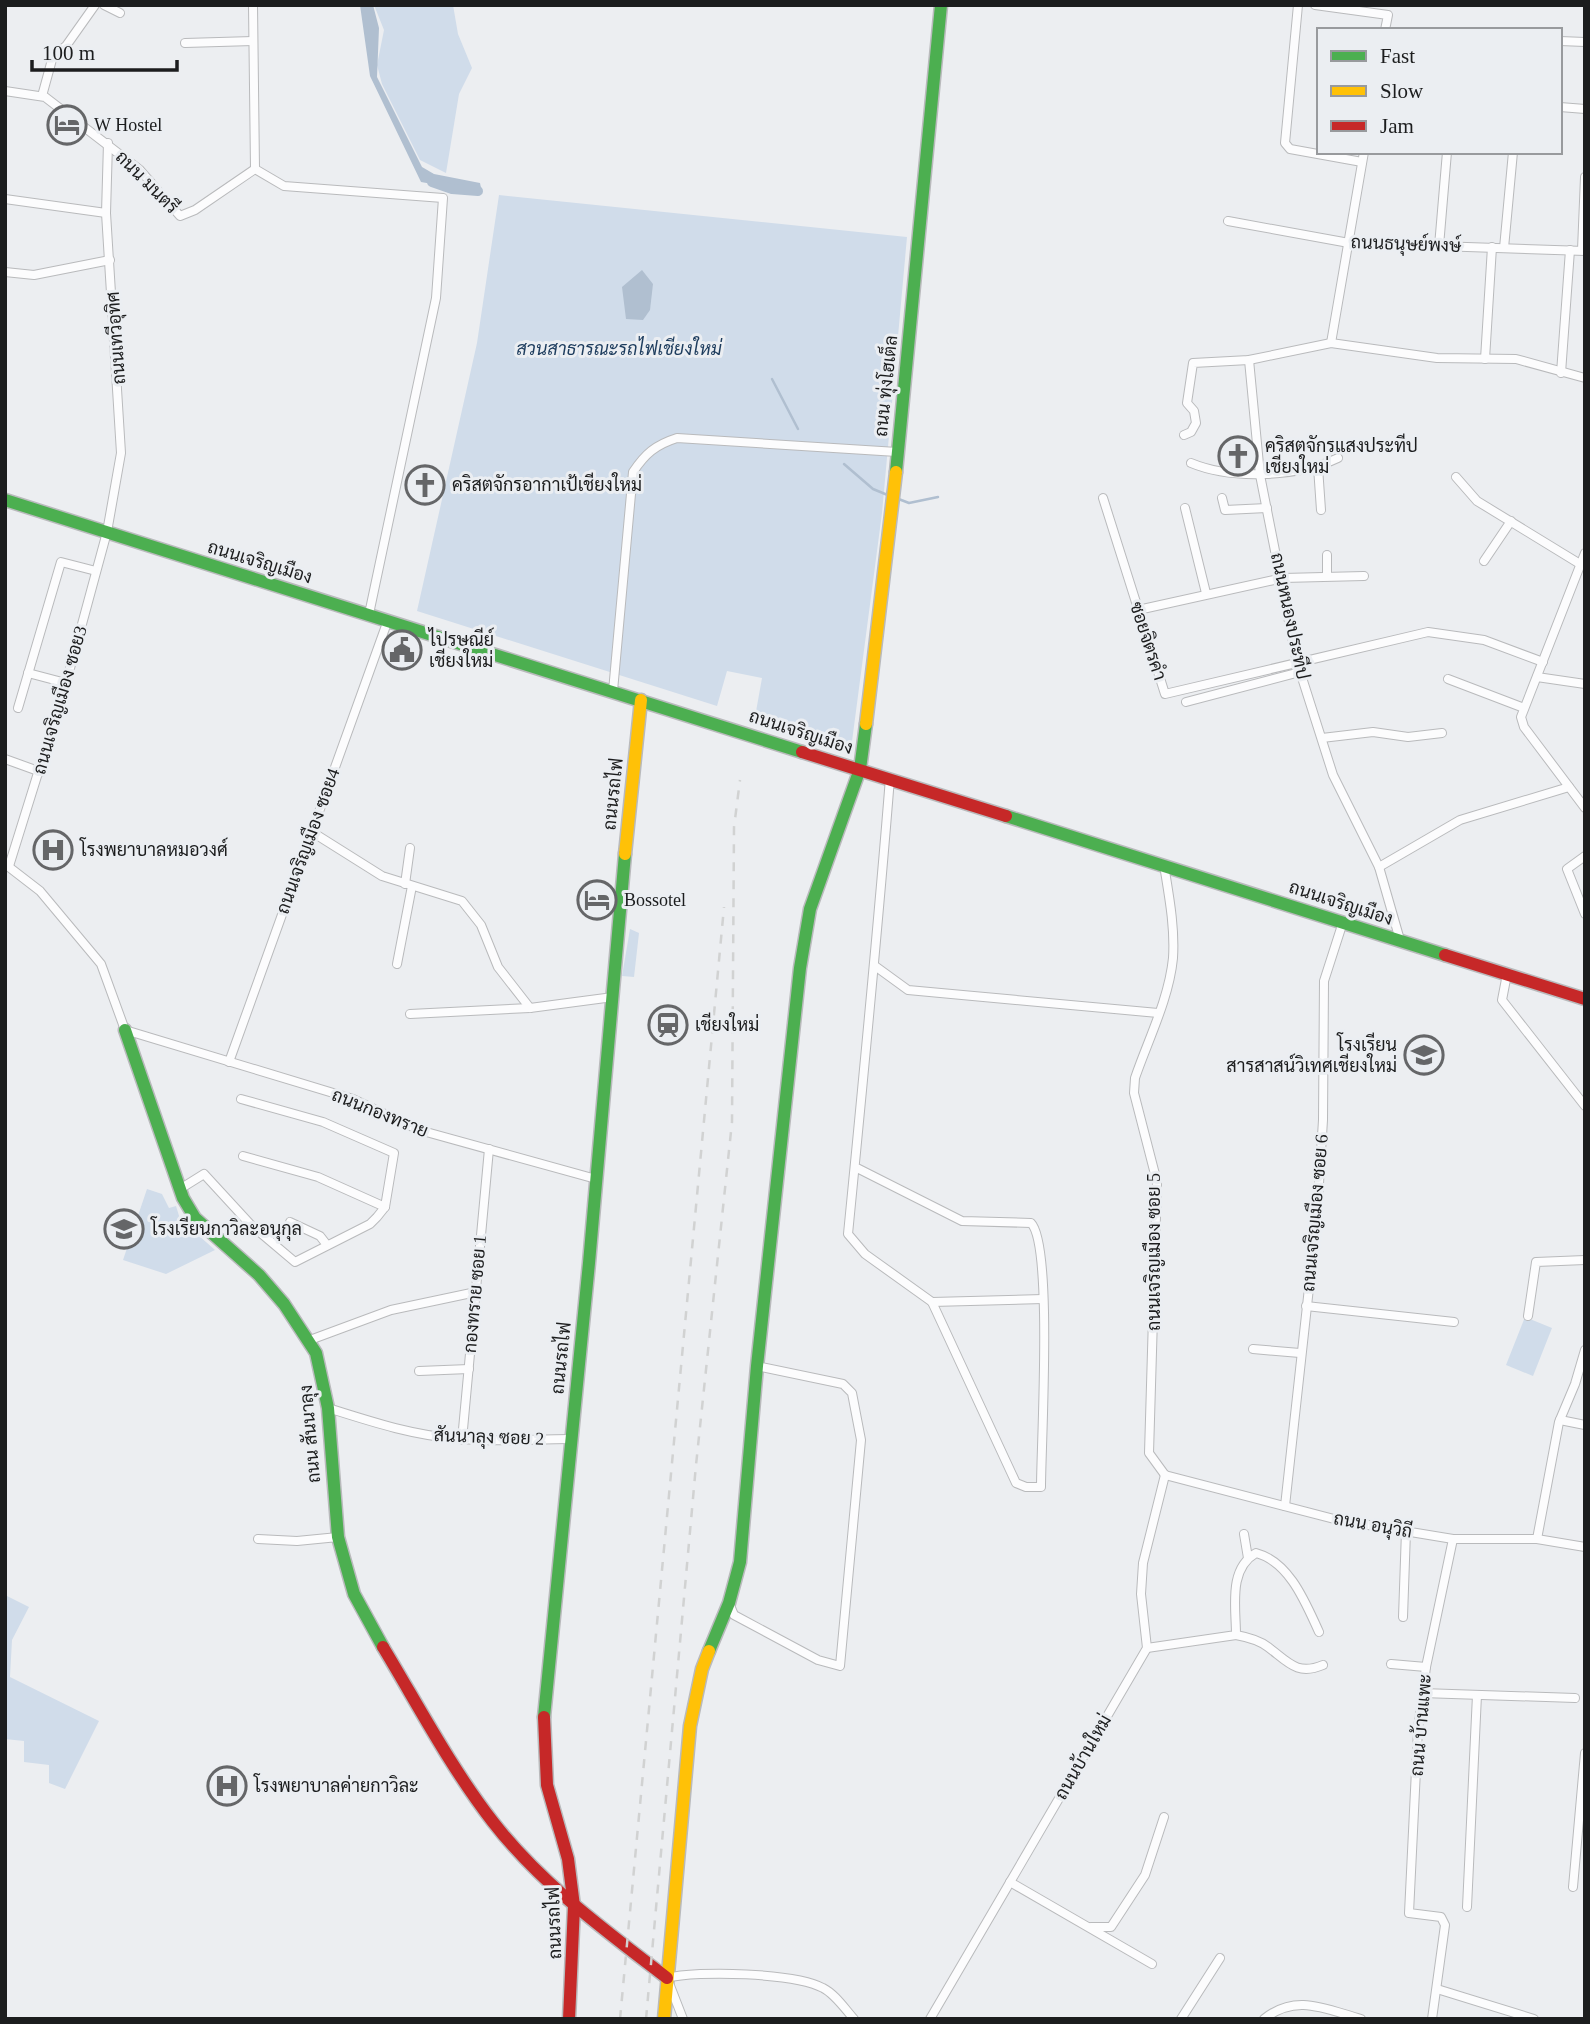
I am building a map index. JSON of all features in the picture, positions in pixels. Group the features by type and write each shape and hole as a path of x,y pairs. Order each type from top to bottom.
{"street":[{"path":"42,96 53,56 66,46 95,5"},
{"path":"104,5 120,13"},
{"path":"253,5 255,169 284,186 443,198 436,298 369,614"},
{"name":"ถนน ทุ่งโฮเต็ล","path":"664,2019 690,1726 702,1670 729,1602 742,1542 757,1366 800,968 810,909 860,769 894,487 941,5"},
{"path":"1298,5 1285,143 1290,149 1317,152"},
{"path":"1315,5 1388,15 1385,28"},
{"path":"185,43 253,41"},
{"path":"1562,41 1585,42"},
{"name":"ถนน มนตรี","path":"5,91 42,96 140,170 180,216 195,210 255,169"},
{"path":"1562,107 1585,109"},
{"name":"ถนนเทวีอุทิศ","path":"107,532 121,453 106,213 108,144"},
{"path":"1331,343 1363,157 1336,154"},
{"path":"1439,246 1447,154"},
{"path":"1504,248 1513,154"},
{"path":"1583,251 1585,177"},
{"path":"5,199 106,213"},
{"name":"ถนนธนุษย์พงษ์","path":"1228,221 1349,243 1583,251"},
{"path":"1485,359 1492,247"},
{"path":"1561,373 1570,250"},
{"path":"5,272 34,275 110,260"},
{"path":"1184,435 1191,432 1196,423 1194,411 1187,403 1191,364 1249,360 1331,343 1437,358 1534,362 1561,373 1585,378"},
{"name":"ถนนหนองประทีป","path":"1249,360 1260,475 1283,578 1297,662 1334,775 1380,867 1400,940"},
{"path":"613,691 633,472 645,454 661,443 677,438 897,452"},
{"path":"1191,463 1260,475 1318,467 1338,457"},
{"path":"1318,467 1321,510"},
{"path":"1456,477 1477,501 1580,564"},
{"name":"ซอยจิตรคำ","path":"1103,498 1165,694 1297,662"},
{"path":"1222,498 1225,510 1267,508"},
{"name":"ถนนเจริญเมือง","path":"5,500 1585,999"},
{"path":"1185,508 1206,593"},
{"path":"1485,561 1511,521"},
{"name":"ถนนเจริญเมือง ซอย3","path":"7,865 41,772 107,532"},
{"path":"1585,553 1521,717 1524,727 1585,808"},
{"path":"1327,555 1327,576"},
{"path":"18,708 61,562 96,571"},
{"path":"1138,610 1283,578 1364,576"},
{"name":"ถนนเจริญเมือง ซอย4","path":"229,1062 388,620"},
{"path":"1297,662 1428,632 1485,639 1543,662"},
{"path":"1186,702 1300,672"},
{"path":"28,673 66,683"},
{"path":"1537,677 1585,684"},
{"path":"1448,679 1524,708"},
{"name":"ถนนรถไฟ","path":"569,2019 574,1906 568,1859 547,1785 543,1740 545,1683 641,700"},
{"path":"1322,738 1373,732 1408,737 1442,733"},
{"path":"5,759 41,772"},
{"path":"838,761 852,789 887,777 875,966 848,1234 853,1243 932,1302 1016,1483 1026,1488 1041,1487 1043,1299 1037,1229 1031,1223 962,1221 855,1167"},
{"path":"1380,867 1460,820 1569,787"},
{"path":"312,832 360,865 408,885 462,901 472,911 498,967 530,1009"},
{"path":"397,964 408,885 410,848"},
{"path":"1585,856 1569,866 1567,873 1585,914"},
{"name":"ถนน สันนาลุง","path":"7,865 40,891 101,964 180,1189 195,1218 259,1275 310,1340 324,1380 328,1408 331,1474 338,1537 354,1594 367,1621 470,1791 495,1825 574,1906 667,1978"},
{"name":"ถนนเจริญเมือง ซอย 5","path":"1164,865 1174,944 1170,977 1135,1079 1134,1093 1157,1182 1149,1453 1165,1475"},
{"name":"ถนนเจริญเมือง ซอย 6","path":"1285,1506 1315,1237 1323,1120 1324,981 1343,922"},
{"path":"875,966 908,990 1158,1013"},
{"path":"1507,974 1502,1000 1585,1107"},
{"path":"410,1014 530,1009 613,996"},
{"name":"ถนนกองทราย","path":"125,1030 354,1099 419,1130 596,1179"},
{"path":"180,1189 204,1174 250,1224 295,1262 370,1224 385,1207 394,1153 323,1122 241,1099"},
{"name":"กองทราย ซอย 1","path":"462,1440 489,1149"},
{"path":"243,1156 318,1177 385,1207"},
{"path":"290,1222 320,1236 327,1245"},
{"path":"1528,1316 1536,1262 1585,1260"},
{"path":"310,1340 391,1310 476,1292"},
{"path":"932,1302 1043,1299"},
{"path":"1306,1307 1454,1322"},
{"path":"1253,1349 1300,1353"},
{"path":"1537,1539 1560,1420 1585,1350"},
{"path":"729,1602 734,1615 818,1660 840,1666 861,1440 852,1393 843,1384 757,1366"},
{"path":"419,1371 469,1369"},
{"name":"สันนาลุง ซอย 2","path":"328,1408 382,1425 462,1440 570,1439"},
{"path":"1560,1420 1585,1425"},
{"path":"1165,1475 1143,1563 1141,1594 1147,1648 1236,1635 1267,1646 1292,1667 1309,1671 1323,1665"},
{"name":"ถนน อนุวิถี","path":"1165,1475 1338,1520 1452,1539 1537,1539 1585,1547"},
{"path":"1403,1617 1406,1531"},
{"path":"1244,1534 1248,1558"},
{"path":"258,1539 297,1541 338,1537"},
{"name":"ถนน บ้านแพะ","path":"1437,1989 1445,1925 1441,1917 1409,1913 1422,1693 1452,1539"},
{"path":"1236,1635 1236,1579 1248,1558 1256,1553 1269,1556 1300,1591 1319,1632"},
{"name":"ถนนบ้านใหม่","path":"930,2019 1147,1648"},
{"path":"1391,1664 1426,1667"},
{"path":"1422,1693 1574,1698"},
{"path":"1467,1907 1476,1695"},
{"path":"1573,1887 1585,1753"},
{"path":"1090,1928 1111,1927 1139,1887 1148,1871 1164,1817"},
{"path":"1010,1882 1152,1964"},
{"path":"1183,2018 1220,1958"},
{"path":"683,2019 667,1978 686,1973 743,1975 824,1988 854,2019"},
{"path":"1432,2019 1437,1989 1534,2019"},
{"path":"1264,2019 1280,2006 1297,2004 1361,2019"}],"green space":[{"path":"374,5 453,5 458,34 472,68 459,94 446,173 420,160 382,84 377,65 384,30"},
{"name":"สวนสาธารณะรถไฟเชียงใหม่","path":"499,195 907,237 882,513 851,749 755,717 762,678 727,671 717,706 417,611 477,343"},
{"path":"630,929 639,933 634,977 622,976"},
{"path":"147,1189 162,1194 169,1208 176,1206 180,1219 215,1250 166,1274 123,1260"},
{"path":"1525,1317 1552,1328 1533,1376 1506,1365"},
{"path":"5,1595 29,1607 12,1640 10,1677 99,1721 65,1789 49,1783 49,1765 24,1762 24,1741 5,1739"}],"shaded area":[{"path":"360,5 373,5 379,28 377,77 422,167 434,174 480,183 482,193 421,182 370,76"},
{"path":"642,270 653,284 650,310 643,320 626,319 622,287"}],"waterway":[{"path":"432,182 452,189 478,191"},
{"path":"772,379 798,429"},
{"path":"844,464 873,489 890,496"},
{"path":"896,498 909,503 938,497"}],"railway":[{"path":"646,2019 696,1465 732,1122 734,827 740,780"},
{"path":"620,2019 724,907"}],"traffic: fast":[{"path":"896,472 941,5"},
{"path":"5,500 802,752"},
{"path":"709,1651 729,1603 740,1562 757,1366 800,968 810,909 860,769 866,724"},
{"path":"1006,816 1445,955"},
{"path":"544,1717 589,1263 625,854"},
{"path":"125,1030 183,1198 195,1218 259,1275 284,1304 316,1353 328,1408 338,1537 354,1594 383,1647"}],"traffic: slow":[{"path":"866,724 896,472"},
{"path":"625,854 641,700"},
{"path":"664,2019 690,1726 702,1669 709,1651"}],"traffic: jam":[{"path":"802,752 1006,816"},
{"path":"1445,955 1585,999"},
{"path":"383,1647 463,1780 512,1845 575,1906 667,1978"},
{"path":"544,1717 547,1785 568,1859 574,1906 569,2019"}],"place":[{"name":"W Hostel","path":"67,125"},
{"name":"คริสตจักรแสงประทีป เชียงใหม่","path":"1238,456"},
{"name":"คริสตจักรอากาเป้เชียงใหม่","path":"425,485"},
{"name":"ไปรษณีย์ เชียงใหม่","path":"402,650"},
{"name":"โรงพยาบาลหมอวงศ์","path":"53,850"},
{"name":"Bossotel","path":"597,900"},
{"name":"เชียงใหม่","path":"668,1025"},
{"name":"โรงเรียน สารสาสน์วิเทศเชียงใหม่","path":"1424,1055"},
{"name":"โรงเรียนกาวิละอนุกุล","path":"124,1229"},
{"name":"โรงพยาบาลค่ายกาวิละ","path":"227,1786"}]}
